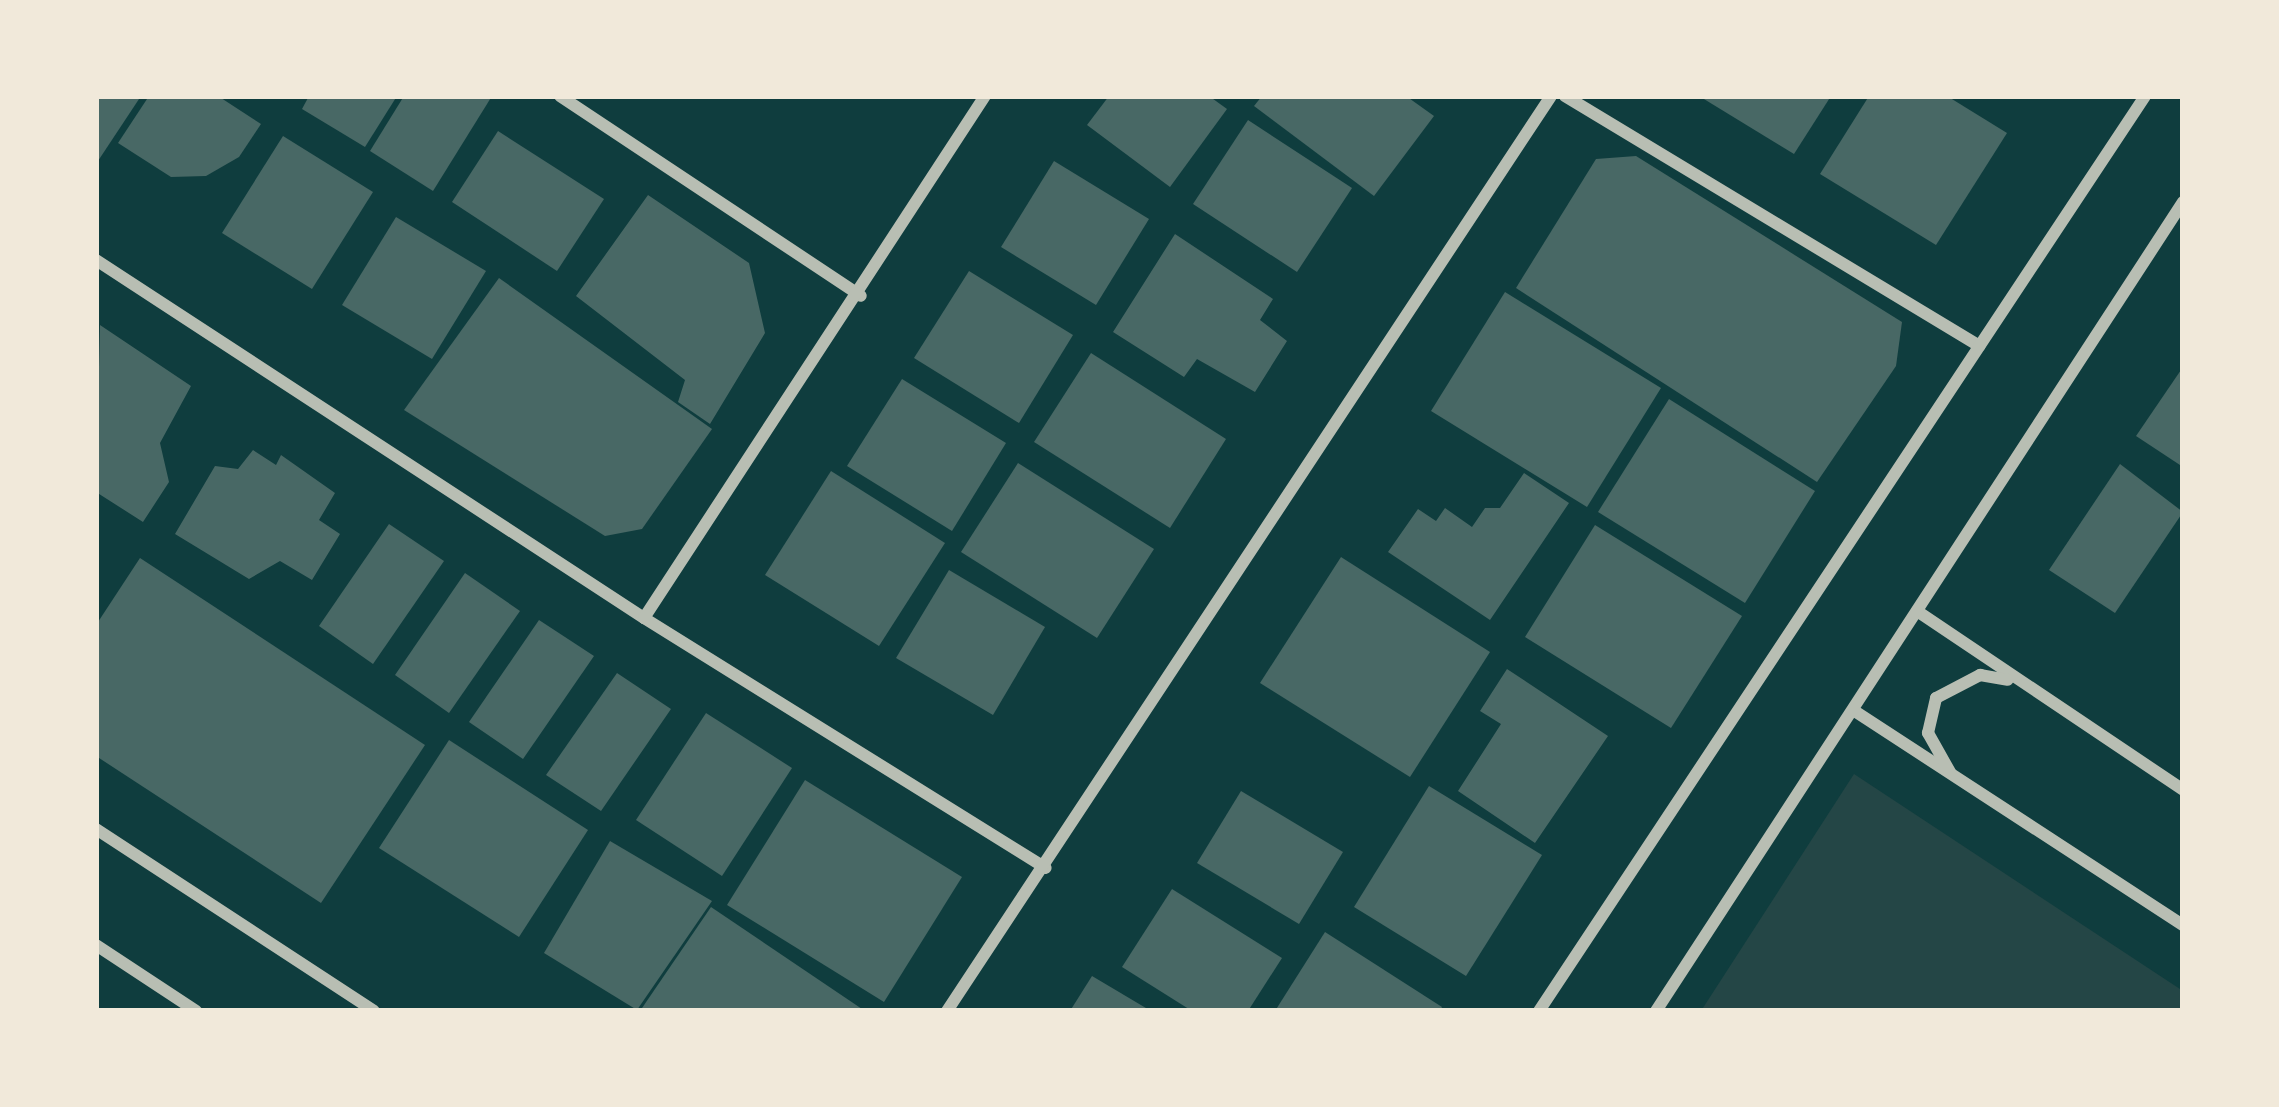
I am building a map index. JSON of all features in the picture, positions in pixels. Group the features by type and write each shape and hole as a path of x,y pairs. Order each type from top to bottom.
{"street":[{"path":"560,96 860,296"},
{"path":"644,618 860,296 985,96"},
{"path":"947,1011 1046,868 1551,96"},
{"path":"1565,96 1980,346"},
{"path":"1539,1011 2145,96"},
{"path":"1656,1011 2183,202"},
{"path":"96,260 644,618 1046,868"},
{"path":"1916,611 2183,790"},
{"path":"1954,778 1928,734 1936,698 1980,675 2015,681"},
{"path":"1852,710 2183,925"},
{"path":"96,829 374,1011"},
{"path":"96,945 196,1011"}],"shaded area":[{"path":"1854,774 2183,991 2183,1011 1701,1011"}],"building":[{"path":"96,96 141,96 96,164"},
{"path":"149,96 218,96 261,124 239,157 206,176 171,177 118,143"},
{"path":"309,96 397,96 365,147 302,109"},
{"path":"404,96 492,96 433,191 370,151"},
{"path":"1109,96 1209,96 1227,109 1170,187 1087,125"},
{"path":"1262,96 1406,96 1434,116 1374,196 1254,106"},
{"path":"1699,96 1831,96 1794,154"},
{"path":"1869,96 1947,96 2007,133 1936,245 1820,174"},
{"path":"1248,120 1352,188 1297,272 1193,204"},
{"path":"498,131 604,199 557,271 452,202"},
{"path":"283,136 373,192 312,289 222,233"},
{"path":"1636,156 1902,322 1896,366 1817,482 1516,288 1596,159"},
{"path":"1054,161 1149,219 1096,305 1001,247"},
{"path":"648,195 749,263 765,333 710,424 678,402 685,380 576,296"},
{"path":"396,217 486,271 432,359 342,305"},
{"path":"1175,234 1273,299 1260,320 1287,341 1255,392 1197,359 1184,377 1113,332"},
{"path":"969,271 1073,335 1019,423 914,358"},
{"path":"499,278 712,429 642,529 605,536 404,410"},
{"path":"1505,292 1661,388 1587,507 1431,411"},
{"path":"100,325 191,386 160,443 169,482 143,522 96,492"},
{"path":"1091,353 1226,439 1170,528 1034,442"},
{"path":"2183,367 2183,467 2136,436"},
{"path":"902,379 1006,443 952,531 847,466"},
{"path":"1669,399 1815,491 1745,603 1598,512"},
{"path":"253,450 276,465 281,455 335,493 319,520 340,534 312,580 280,561 249,579 175,534 215,466 238,469"},
{"path":"1018,463 1154,549 1097,638 961,552"},
{"path":"2120,464 2183,512 2115,613 2049,570"},
{"path":"831,471 945,543 879,646 765,575"},
{"path":"1524,473 1569,503 1490,620 1388,552 1418,509 1436,521 1445,508 1472,527 1485,508 1500,508"},
{"path":"389,524 444,561 373,664 319,626"},
{"path":"1595,525 1742,616 1671,728 1525,637"},
{"path":"1341,557 1490,652 1410,777 1260,683"},
{"path":"140,558 425,745 321,903 96,756 96,625"},
{"path":"949,570 1045,627 993,715 896,658"},
{"path":"465,573 520,611 449,713 395,675"},
{"path":"539,620 594,656 523,759 469,722"},
{"path":"1507,669 1608,736 1535,843 1458,791 1501,724 1480,711"},
{"path":"617,673 671,709 601,811 546,775"},
{"path":"706,713 792,768 722,876 636,820"},
{"path":"449,740 588,830 519,937 379,848"},
{"path":"805,780 962,877 884,1002 727,905"},
{"path":"1429,786 1542,855 1466,976 1354,907"},
{"path":"1241,791 1343,852 1299,924 1197,863"},
{"path":"610,841 712,901 637,1010 544,953"},
{"path":"1172,889 1282,958 1248,1011 1192,1011 1122,967"},
{"path":"711,907 865,1011 640,1011"},
{"path":"1325,932 1442,1007 1440,1011 1275,1011"},
{"path":"1092,976 1151,1011 1070,1011"}]}
